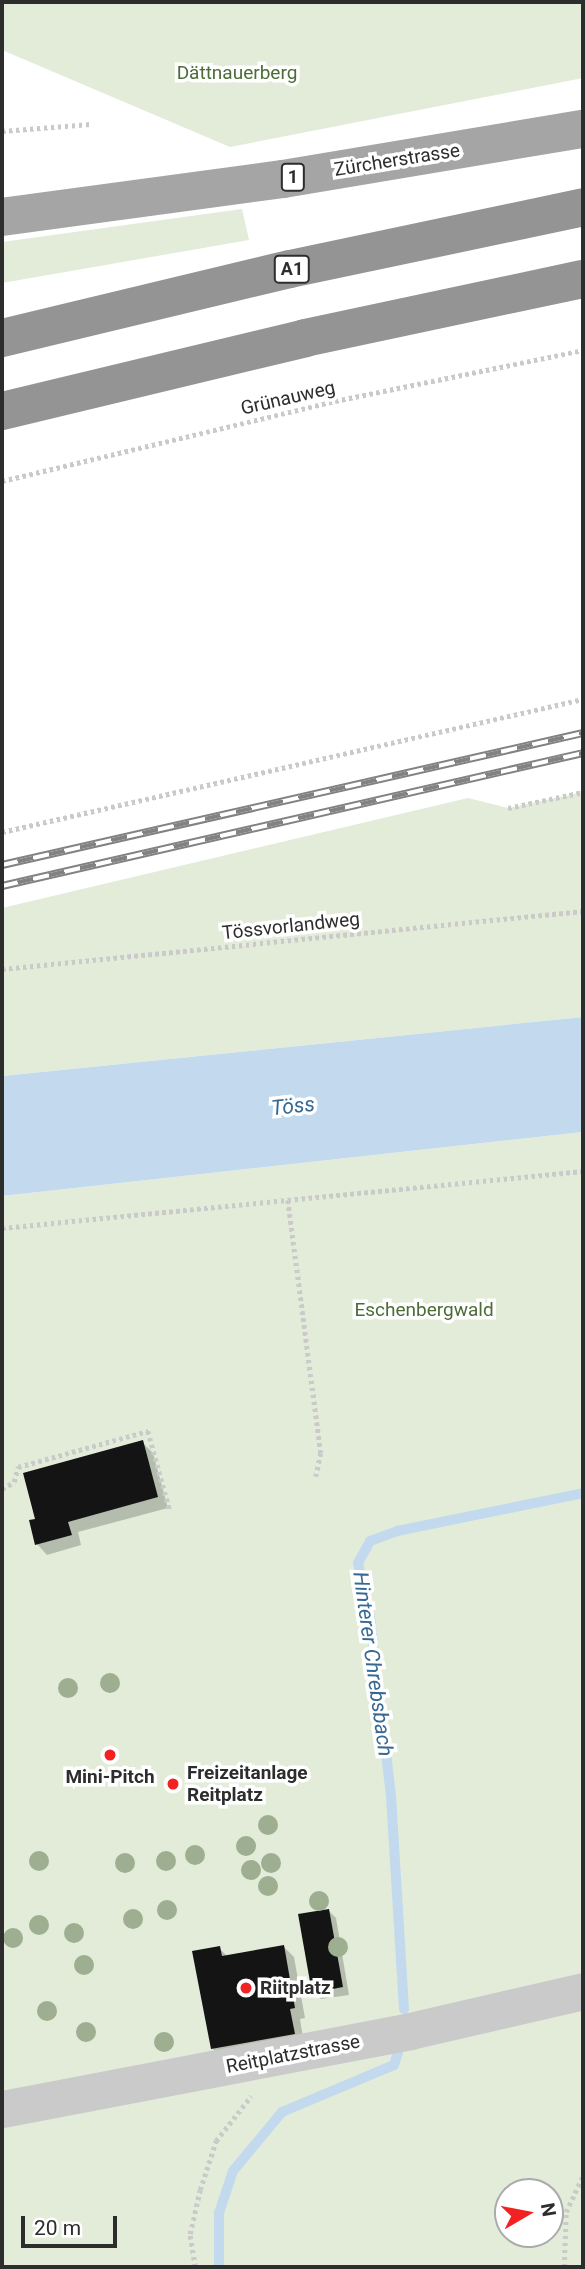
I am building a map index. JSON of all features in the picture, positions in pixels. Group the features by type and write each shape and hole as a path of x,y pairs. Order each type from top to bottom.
{"highway":[{"name":"A1","path":"2,338 290,269 583,208"},
{"path":"2,411 305,338 583,279"}],"main road":[{"name":"Zürcherstrasse","path":"2,217 270,181 583,129"}],"street":[{"name":"Reitplatzstrasse","path":"2,2109 282,2056 583,1991"}],"path":[{"path":"2,131 91,124"},
{"name":"Grünauweg","path":"2,481 335,401 583,350"},
{"path":"2,832 583,699"},
{"path":"508,808 583,792"},
{"name":"Tössvorlandweg","path":"2,969 583,911"},
{"path":"2,1228 583,1171"},
{"path":"288,1200 321,1453 316,1476"},
{"path":"2,1489 14,1482 18,1467 148,1431 170,1511"},
{"path":"195,2267 190,2234 216,2141 282,2056"},
{"path":"564,2267 566,2212 583,2176"}],"green space":[{"name":"Dättnauerberg","path":"2,2 583,2 583,78 230,147 2,50"},
{"path":"242,209 249,240 2,283 2,242"},
{"path":"583,792 583,1017 2,1076 2,908 468,798 508,808"},
{"name":"Eschenbergwald","path":"583,1132 583,2267 2,2267 2,1196"}],"water":[{"name":"Töss","path":"583,1017 583,1132 2,1196 2,1076"}],"building":[{"path":"143,1440 158,1497 68,1522 72,1535 35,1545 29,1520 35,1519 23,1473"},
{"path":"329,1909 343,1987 312,1993 298,1914"},
{"name":"Riitplatz","path":"284,1945 295,2008 290,2009 295,2034 211,2049 192,1951 220,1946 222,1956"}],"waterway":[{"name":"Hinterer Chrebsbach","path":"404,2009 391,1796 370,1617 358,1563 370,1541 397,1531 583,1493"},
{"name":"Hinterer Chrebsbach","path":"219,2267 219,2213 233,2171 282,2112 394,2065 398,2053"}],"railway":[{"path":"2,865 583,733"},
{"path":"2,886 583,753"}],"place":[{"name":"Mini-Pitch","path":"110,1755"},
{"name":"Freizeitanlage Reitplatz","path":"173,1784"},
{"name":"Riitplatz","path":"246,1988"}]}
